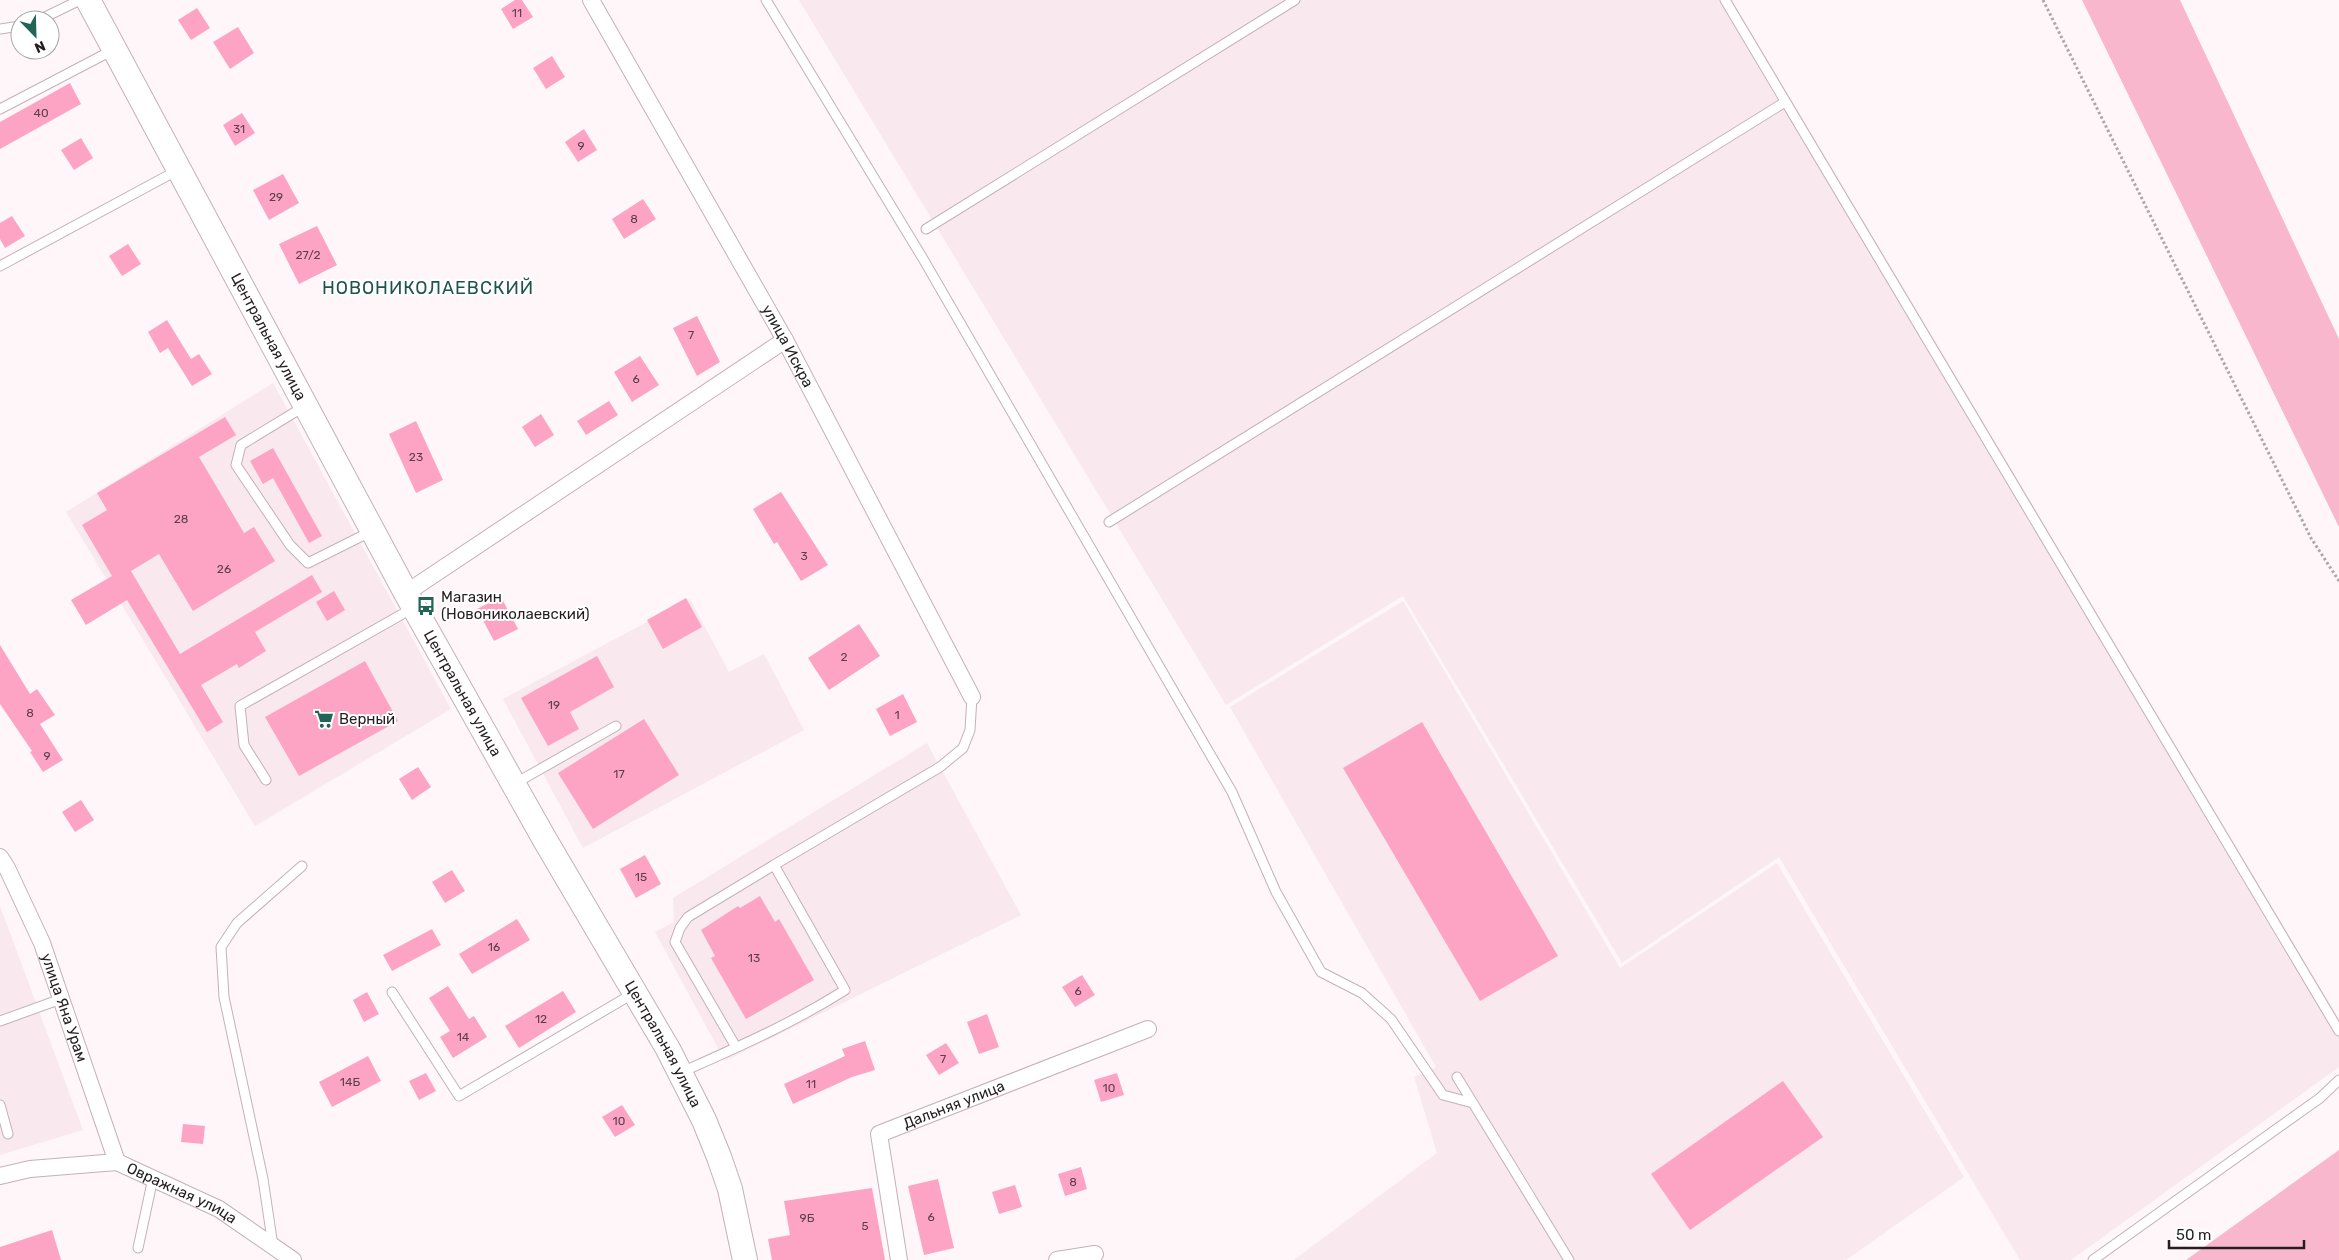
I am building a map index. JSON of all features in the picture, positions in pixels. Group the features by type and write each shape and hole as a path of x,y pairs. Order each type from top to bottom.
{"main road":[{"name":"Центральная улица","path":"88,0 410,600 680,1073 704,1120 730,1189 745,1260"}],"street":[{"name":"улица Искра","path":"591,0 785,340 972,697"},
{"path":"410,600 785,340"},
{"name":"улица Яна Урам","path":"0,857 42,943 118,1162"},
{"name":"Дальняя улица","path":"899,1260 879,1134 1148,1029"},
{"name":"Овражная улица","path":"0,1176 30,1169 118,1162 219,1209 292,1260"},
{"path":"1057,1260 1095,1254"}],"lane":[{"path":"60,10 80,0"},
{"path":"766,0 922,258 1232,792 1276,892 1321,972 1362,993 1391,1019 1443,1095 1473,1103"},
{"path":"926,229 1295,0"},
{"path":"1725,0 2339,1031"},
{"path":"0,109 114,49"},
{"path":"1109,522 1785,102"},
{"path":"0,266 178,170"},
{"path":"305,406 241,446 236,465 290,546 308,563 372,531"},
{"path":"266,780 244,745 240,706 410,600"},
{"path":"736,1047 675,942 680,928 688,917 940,767 963,748 970,730 972,697"},
{"path":"514,785 616,726"},
{"path":"680,1073 805,1015 845,990 774,865"},
{"path":"273,1246 263,1179 224,997 221,947 237,923 302,866"},
{"path":"392,992 459,1096 634,993"},
{"path":"0,1021 61,999"},
{"path":"1457,1077 1569,1260"},
{"path":"2093,1260 2320,1098 2339,1080"},
{"path":"0,1105 8,1134"},
{"path":"138,1248 153,1178"}],"path":[{"path":"2043,0 2311,538 2339,581"}],"shaded area":[{"path":"799,0 1732,0 2339,1019 2339,1067 2071,1260 2020,1260 1779,857 1622,963 1403,596 1226,705"},
{"path":"2082,0 2180,0 2339,339 2339,527"},
{"path":"273,383 451,709 255,826 66,512"},
{"path":"690,599 729,672 764,654 804,730 583,848 503,699"},
{"path":"1403,601 1620,968 1777,863 1964,1177 1846,1260 1294,1260 1437,1153 1414,1077 1436,1067 1230,707"},
{"path":"927,743 1021,915 725,1061 655,932 674,922 673,898"},
{"path":"0,906 83,1130 0,1155"},
{"path":"2339,1150 2339,1260 2186,1260"}],"building":[{"path":"515,0 522,0 533,17 513,29 501,9"},
{"path":"197,8 210,28 191,40 178,20"},
{"path":"238,27 254,53 230,69 213,42"},
{"path":"552,56 565,77 546,89 533,68"},
{"path":"70,83 81,104 0,149 0,122"},
{"path":"242,113 255,133 235,146 223,125"},
{"path":"584,129 597,150 578,162 565,142"},
{"path":"81,138 93,158 74,170 61,150"},
{"path":"283,174 299,203 269,220 253,190"},
{"path":"643,199 656,219 624,239 612,219"},
{"path":"12,216 25,236 5,248 0,239 0,223"},
{"path":"317,226 337,265 299,284 279,244"},
{"path":"128,244 141,264 122,276 109,256"},
{"path":"697,316 720,362 697,376 673,328"},
{"path":"167,320 191,359 199,354 212,374 192,386 168,348 160,353 148,332"},
{"path":"640,356 659,385 632,402 614,372"},
{"path":"609,401 618,415 586,435 577,421"},
{"path":"541,414 554,435 535,447 522,427"},
{"path":"225,417 236,435 199,457 244,533 254,527 275,561 193,611 159,554 131,571 180,654 312,575 322,592 255,632 266,651 239,668 237,664 201,685 223,722 207,732 127,600 86,625 71,600 112,576 82,525 107,510 97,493"},
{"path":"416,421 443,480 416,493 389,434"},
{"path":"273,448 322,536 309,543 273,478 263,484 250,461"},
{"path":"781,492 828,565 801,581 777,542 774,544 753,509"},
{"path":"334,591 345,610 327,621 316,602"},
{"path":"501,597 518,629 494,641 477,609"},
{"path":"686,598 702,627 663,649 647,620"},
{"path":"859,624 880,656 829,690 808,658"},
{"path":"0,645 30,694 37,689 55,715 40,724 63,760 43,772 30,752 32,751 0,704"},
{"path":"597,656 614,687 570,712 579,729 548,746 521,698"},
{"path":"365,661 398,721 299,776 265,717"},
{"path":"903,694 917,722 890,736 876,709"},
{"path":"644,719 679,775 593,829 558,773"},
{"path":"1422,722 1558,956 1480,1001 1343,768"},
{"path":"418,767 431,787 412,800 399,779"},
{"path":"81,800 94,820 75,832 62,812"},
{"path":"645,855 661,884 636,898 620,869"},
{"path":"452,870 465,891 445,903 432,882"},
{"path":"760,896 775,922 779,919 814,980 746,1019 711,958 715,956 701,930 738,906 740,908"},
{"path":"517,919 530,940 472,974 459,954"},
{"path":"432,929 441,945 392,971 383,955"},
{"path":"1082,975 1095,995 1075,1007 1062,987"},
{"path":"448,986 469,1019 474,1016 487,1037 453,1058 440,1037 450,1031 429,998"},
{"path":"563,991 576,1012 519,1048 505,1026"},
{"path":"367,992 379,1014 364,1022 353,1000"},
{"path":"987,1014 999,1047 979,1054 967,1022"},
{"path":"865,1041 875,1070 852,1077 793,1104 784,1084 845,1056 842,1049"},
{"path":"946,1043 959,1063 939,1075 926,1055"},
{"path":"368,1056 381,1081 332,1107 319,1082"},
{"path":"426,1073 436,1091 419,1100 409,1081"},
{"path":"1117,1073 1124,1095 1101,1102 1094,1080"},
{"path":"1783,1081 1823,1137 1690,1230 1651,1174"},
{"path":"622,1105 635,1125 615,1137 602,1117"},
{"path":"183,1124 205,1126 203,1144 181,1142"},
{"path":"1081,1167 1087,1189 1065,1196 1058,1174"},
{"path":"938,1179 954,1248 924,1255 908,1186"},
{"path":"1015,1185 1022,1207 999,1214 992,1192"},
{"path":"872,1188 885,1260 772,1260 768,1239 790,1235 784,1201"},
{"path":"52,1230 61,1260 0,1260 0,1247"}],"place":[{"name":"Магазин (Новониколаевский)","path":"426,606"},
{"name":"Верный","path":"324,719"}],"district":[{"name":"НОВОНИКОЛАЕВСКИЙ","path":"428,288"}]}
